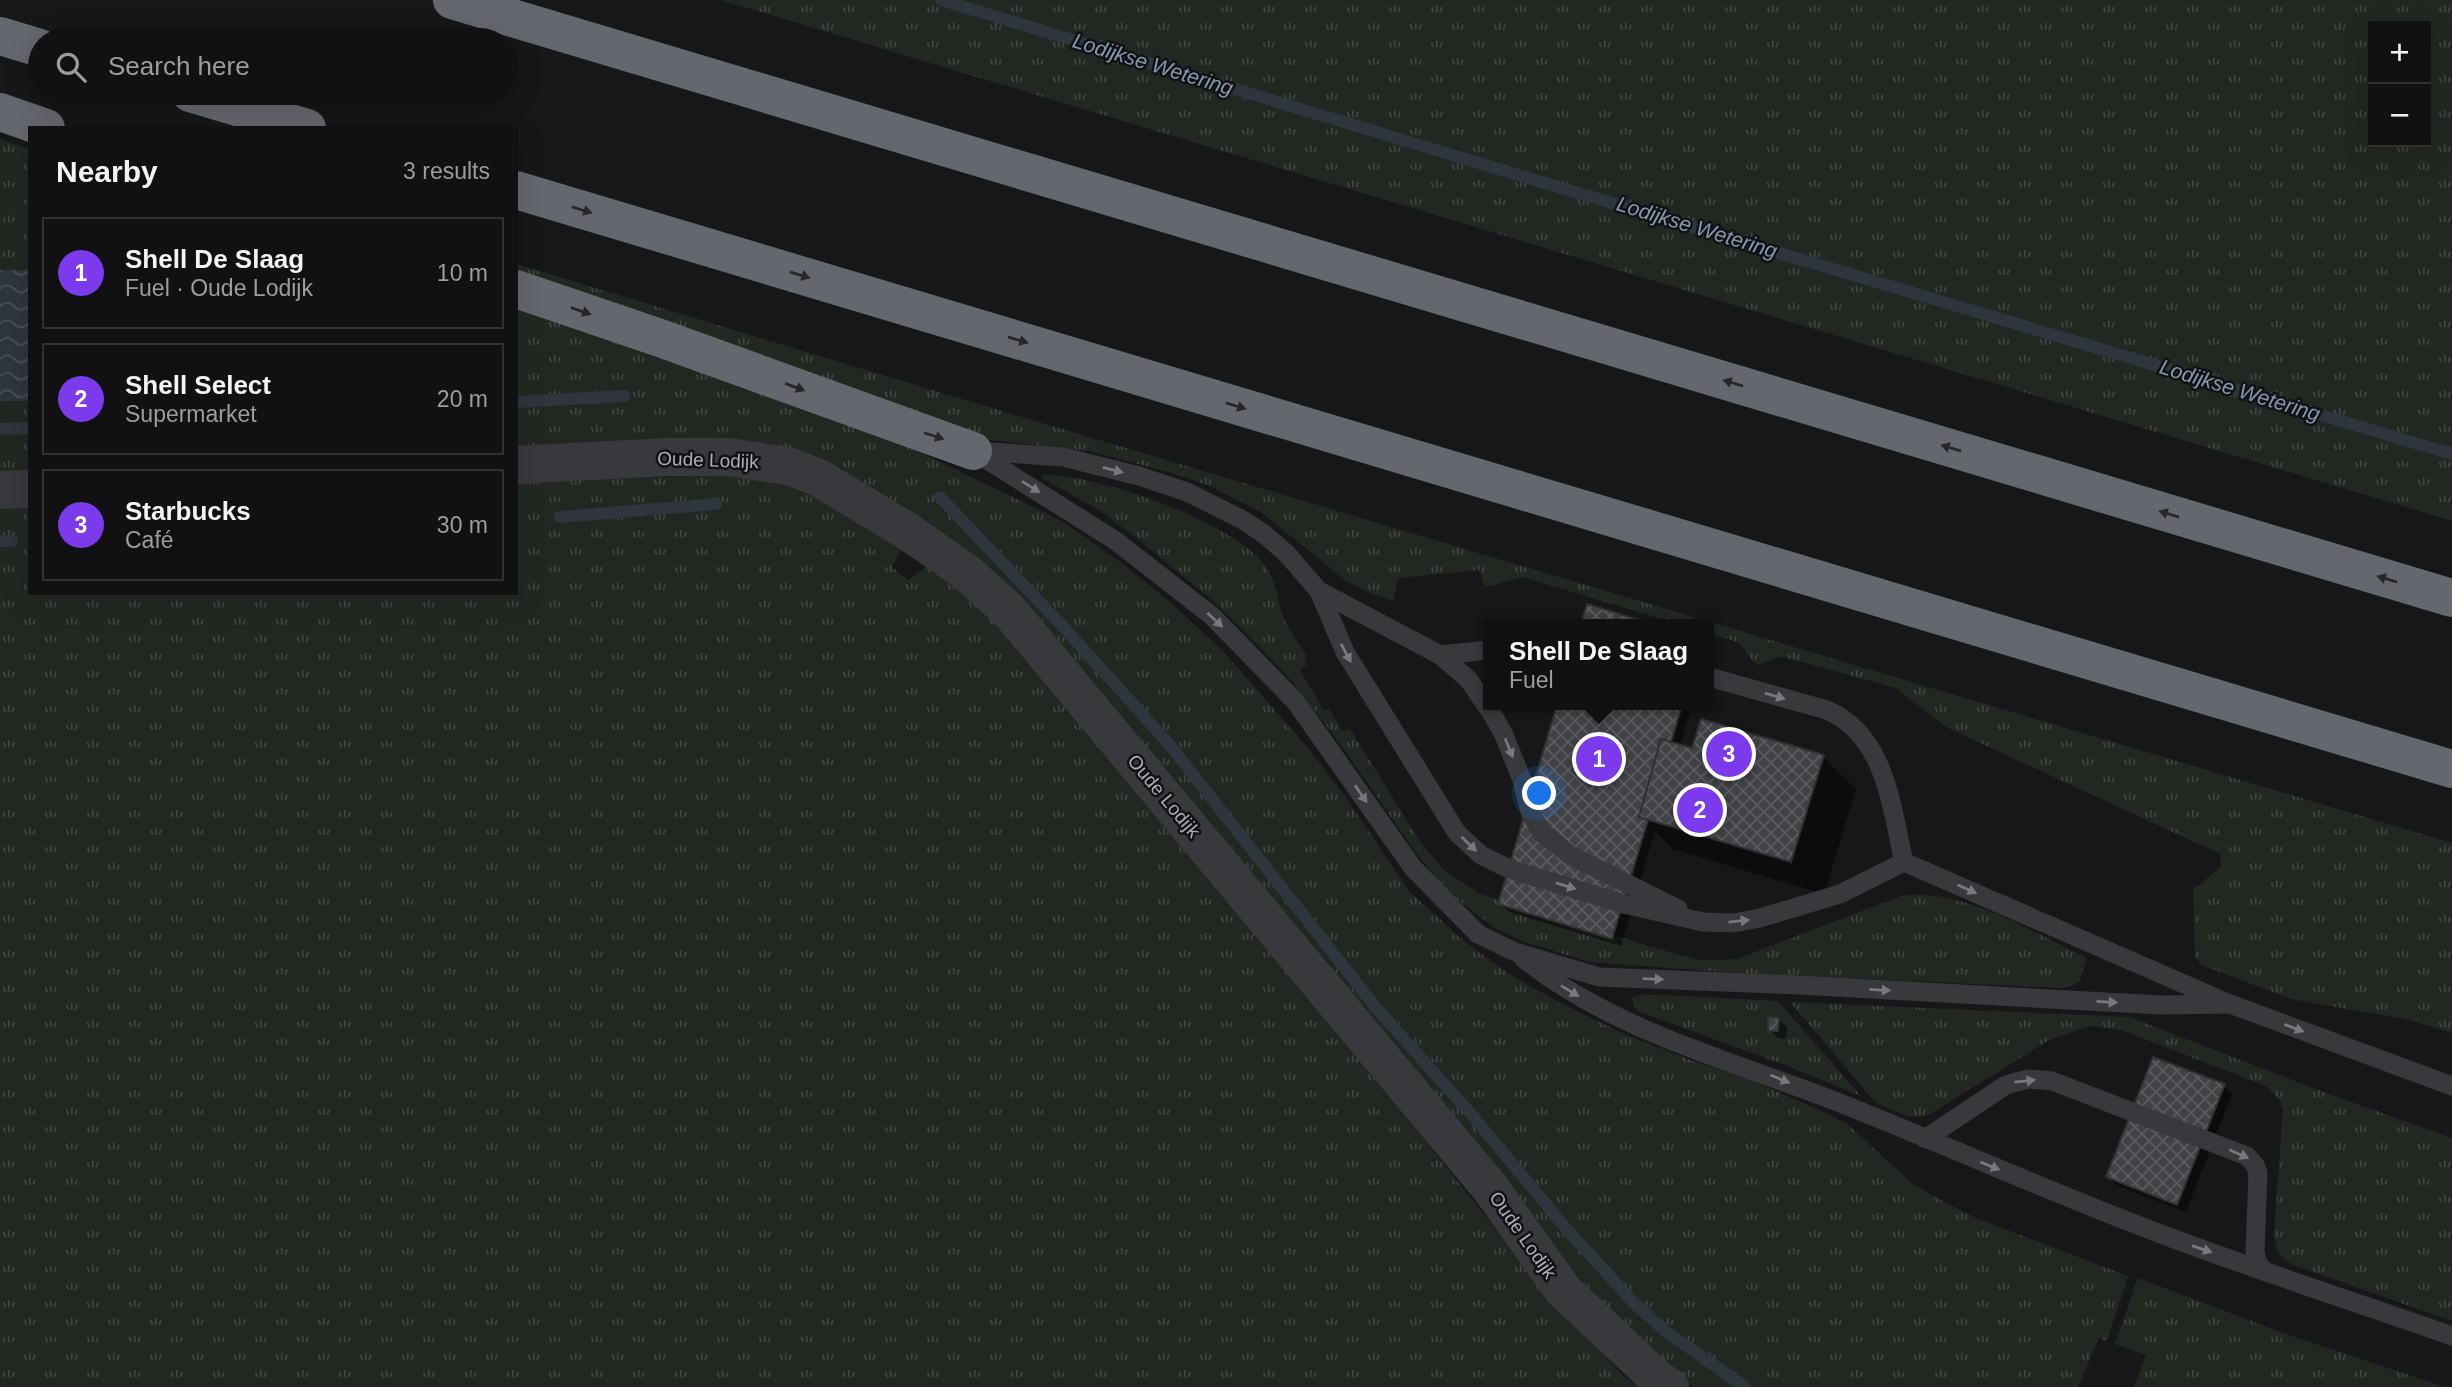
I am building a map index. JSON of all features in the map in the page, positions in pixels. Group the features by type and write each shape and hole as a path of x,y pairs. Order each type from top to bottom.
{"highway":[{"path":"452,0 2452,598"},
{"path":"0,36 28,44"},
{"path":"230,105 300,126"},
{"path":"0,112 40,126"},
{"path":"518,191 2452,769"},
{"path":"518,290 973,451"}],"street":[{"name":"Oude Lodijk","path":"518,464 730,457 792,467 819,478 907,530 966,572 1010,612 1392,1068 1491,1189 1563,1290 1660,1381 1670,1387"},
{"path":"0,490 28,489"}],"lane":[{"path":"973,451 1063,457 1139,476 1187,492 1243,520 1264,534 1286,553 1318,591 1345,652 1457,833 1481,855 1509,869 1623,904 1703,922 1734,923 1840,894 1905,862 2230,1004 2452,1086"},
{"path":"973,451 1116,541 1212,616 1295,701 1413,867 1478,934 1515,952 1599,977 2161,1005 2230,1004"},
{"path":"1318,591 1440,655 1469,680 1483,701"},
{"path":"1440,655 1483,651"},
{"path":"1714,678 1827,710 1855,727 1880,763 1905,862"},
{"path":"1489,710 1522,780 1531,812 1541,832 1570,855 1703,922"},
{"path":"1515,952 1546,977 1599,1008 1688,1046 1844,1105 2176,1240 2452,1336"},
{"path":"1925,1139 2006,1085 2028,1079 2052,1081 2247,1156 2257,1169 2255,1251 2257,1262 2264,1270"}],"green space":[{"path":"721,0 2452,0 2452,521"},
{"path":"0,139 28,148 28,270 0,270"},
{"path":"518,265 1700,619 1662,619 1523,577 1485,587 1479,570 1398,578 1394,599 1391,600 1348,582 1261,512 1210,486 1090,451 982,439 518,274"},
{"path":"518,301 852,419 1062,521 1123,564 1170,602 1223,651 1308,748 1345,796 1409,891 1466,943 1508,973 1622,1033 1693,1061 1749,1079 1828,1114 1847,1124 1913,1184 1976,1218 2128,1276 2107,1341 2099,1338 2078,1387 1693,1387 1623,1334 1101,706 816,470 518,454"},
{"path":"0,401 28,401 28,479 0,481"},
{"path":"757,475 815,489 904,544 892,567 908,580 929,565 997,616 1246,916 1530,1272 1623,1376 1641,1387 0,1387 0,506 28,504 28,595 518,595 518,482"},
{"path":"1043,475 1095,482 1161,503 1223,532 1247,548 1264,564 1272,577 1284,619 1307,656 1304,658 1307,665 1300,670 1324,711 1329,709 1343,732 1350,729 1421,843 1445,871 1481,894 1701,960 1737,959 1901,896 1948,898 1996,914 2085,957 2080,981 2060,988 1738,973 1589,962 1525,942 1495,928 1446,891 1333,734 1289,678 1258,645 1214,602 1140,541 1102,512 1042,478"},
{"path":"1714,623 2452,843 2452,1033 2410,1020 2291,999 2201,965 2195,956 2193,890 2221,867 2220,854 1946,727 1896,688 1784,657 1758,665 1744,648 1728,638 1714,635"},
{"path":"1644,994 1778,1001 1861,1096 1640,1012 1634,1007 1632,998"},
{"path":"1790,1002 2129,1017 2452,1138 2452,1321 2293,1265 2281,1256 2274,1233 2283,1110 2279,1099 2266,1086 2121,1030 2090,1026 2051,1039 1930,1114 1920,1117 1907,1116 1876,1103"},
{"path":"2138,1278 2283,1333 2445,1387 2134,1387 2146,1355 2115,1344"}],"water":[{"path":"0,270 28,270 28,401 0,401"}],"building":[{"path":"1587,604 1636,619 1582,619"},
{"path":"1556,710 1681,710 1671,742 1661,739 1639,817 1648,820 1612,939 1498,904"},
{"path":"1701,719 1824,755 1791,862 1639,817 1661,739 1692,748"},
{"path":"1768,1017 1779,1018 1778,1031 1768,1031"},
{"path":"2153,1057 2225,1084 2177,1205 2106,1177"}],"waterway":[{"name":"Lodijkse Wetering","path":"941,0 2452,454"},
{"path":"518,402 624,396"},
{"path":"0,429 28,428"},
{"path":"940,497 1169,744 1377,1009 1472,1115 1564,1226 1633,1302 1664,1330 1745,1387"},
{"path":"560,517 716,504"},
{"path":"0,541 12,541"}],"place":[{"name":"Starbucks","path":"1729,754"},
{"name":"Shell De Slaag","path":"1599,759"},
{"name":"Shell Select","path":"1700,810"}]}
